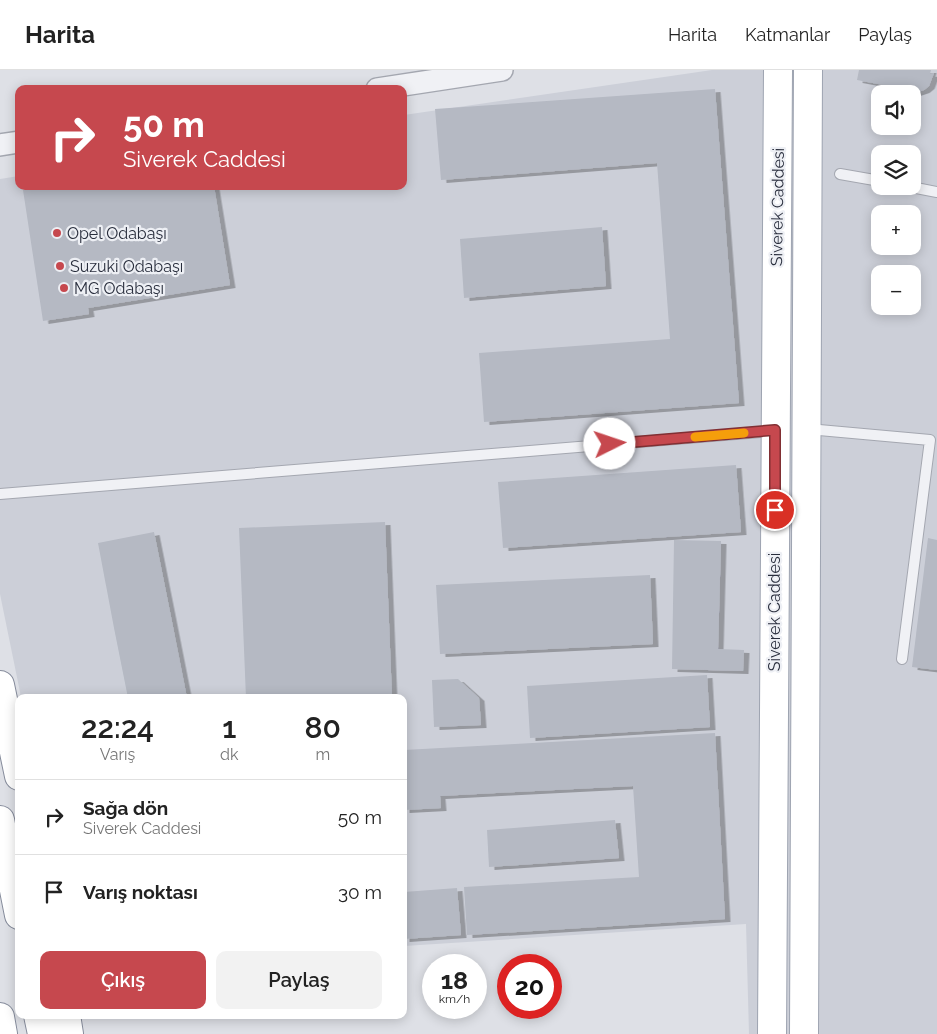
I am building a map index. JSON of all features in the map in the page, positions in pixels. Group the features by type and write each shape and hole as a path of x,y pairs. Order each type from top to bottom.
{"main road":[{"name":"Siverek Caddesi","path":"772,1034 778,70"},
{"name":"Siverek Caddesi","path":"804,1034 808,70"},
{"path":"0,685 15,757"},
{"path":"0,820 15,895"},
{"path":"0,1017 3,1034"},
{"path":"39,1019 42,1034"},
{"path":"67,1019 69,1034"}],"street":[{"path":"403,85 502,70"},
{"path":"0,145 15,143"}],"lane":[{"path":"840,174 871,179"},
{"path":"921,189 937,192"},
{"path":"807,429 930,440 902,659"},
{"path":"0,494 775,430"}],"shaded area":[{"path":"712,70 937,70 937,1034 749,1034 746,924 407,946 407,694 20,694 0,594 0,179 15,177 15,190 407,190 407,115"}],"building":[{"path":"859,70 931,70 930,74 934,73 929,86 921,91 921,85 884,85 857,80"},
{"path":"715,89 739,403 484,422 479,353 670,339 657,163 441,180 435,109"},
{"path":"23,190 215,190 230,285 88,308 89,314 43,321"},
{"path":"602,227 606,286 464,298 460,239"},
{"path":"736,465 741,532 503,548 498,482"},
{"path":"385,522 392,694 246,694 239,528"},
{"path":"154,532 186,694 127,694 98,543"},
{"path":"928,538 937,540 937,670 912,667"},
{"path":"674,540 721,541 718,649 744,650 743,671 672,669"},
{"path":"650,575 653,644 440,654 436,585"},
{"path":"707,675 710,727 530,738 527,686"},
{"path":"458,679 479,698 481,725 434,727 432,680"},
{"path":"715,733 725,919 467,935 464,887 639,877 633,786 440,796 441,808 407,810 407,750"},
{"path":"615,820 619,858 489,867 487,830"},
{"path":"457,888 461,935 407,939 407,892"}],"slow traffic":[{"path":"695,437 744,433"}],"place":[{"name":"Opel Odabaşı","path":"57,233"},
{"name":"Suzuki Odabaşı","path":"60,266"},
{"name":"MG Odabaşı","path":"64,288"}],"route":[{"path":"610,444 775,430 775,510"}]}
